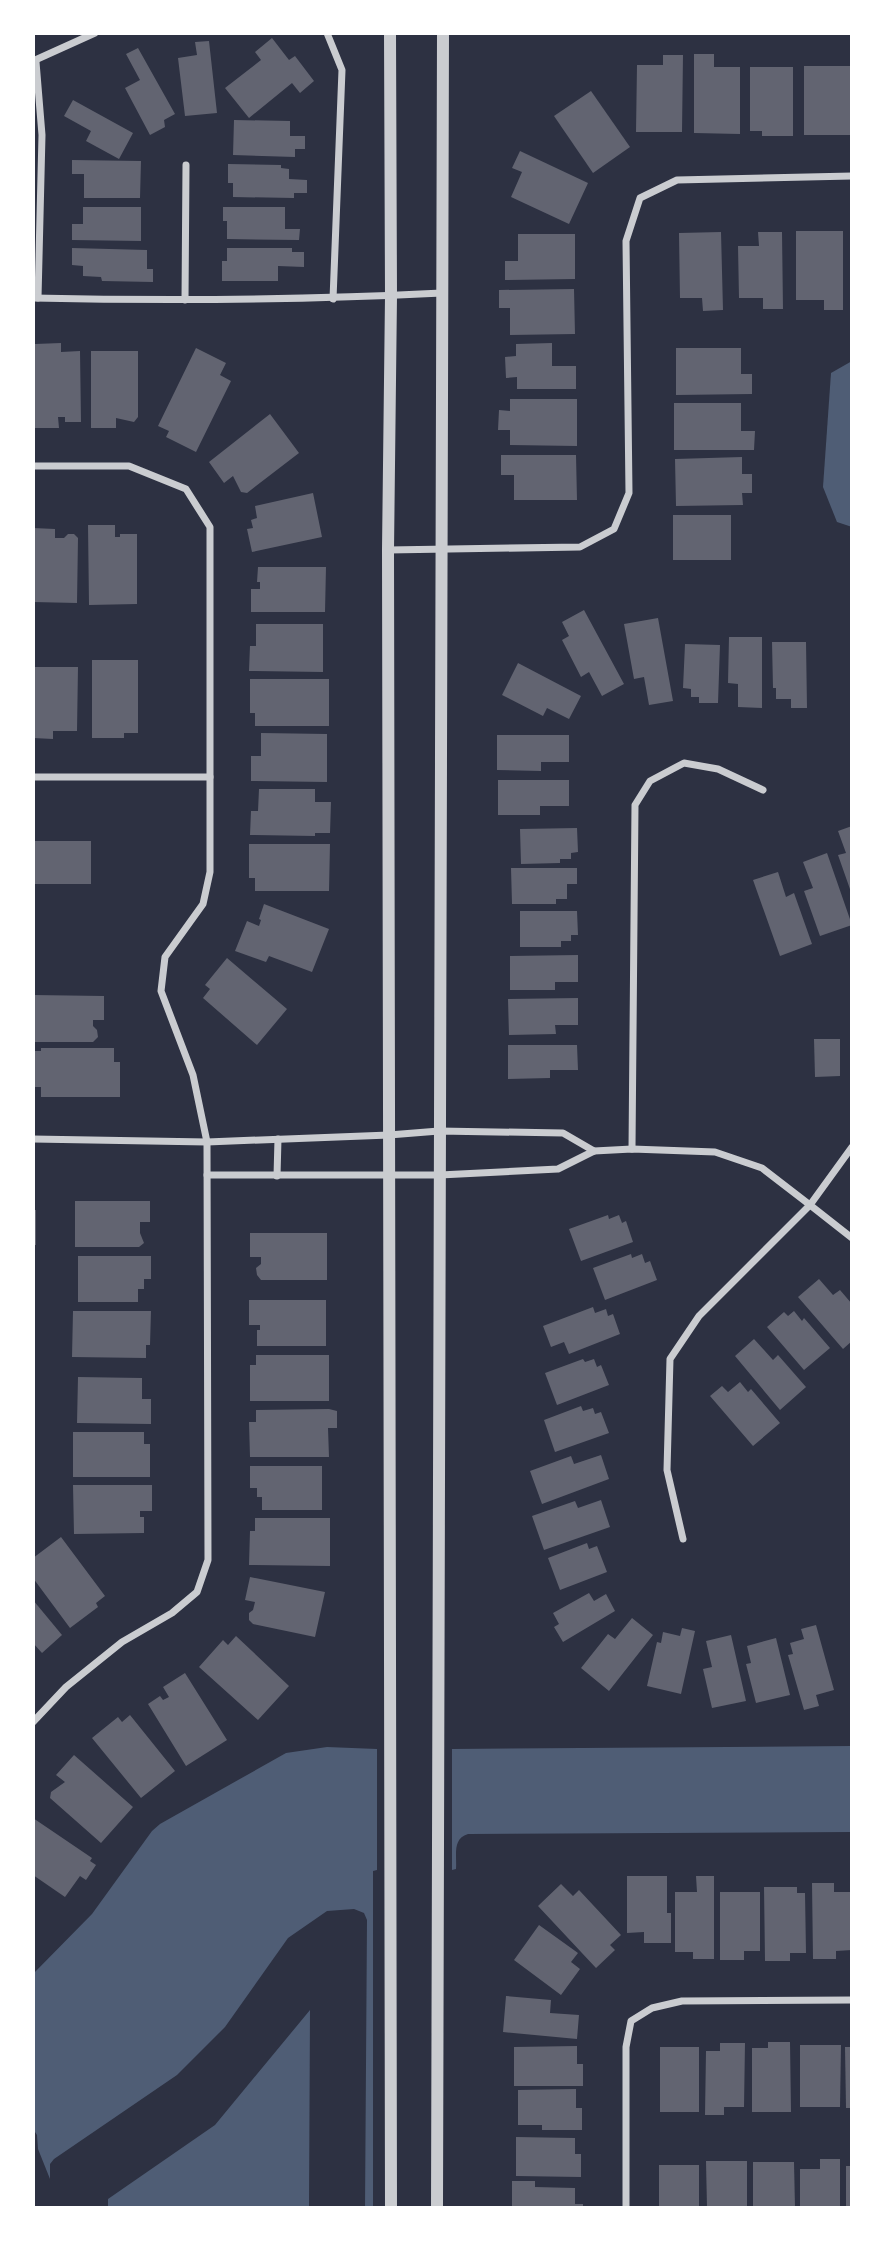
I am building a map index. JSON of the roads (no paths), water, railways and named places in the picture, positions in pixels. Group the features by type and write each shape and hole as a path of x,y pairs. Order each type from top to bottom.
{"street":[{"path":"95,33 34,62 42,135 36,298 333,299 442,293"},
{"path":"327,33 342,70 333,299"},
{"path":"390,33 388,550 391,2208"},
{"path":"437,2208 443,33"},
{"path":"185,300 186,165"},
{"path":"388,550 580,547 614,529 629,493 626,241 640,198 677,180 852,176"},
{"path":"33,466 129,466 186,489 210,527 210,872 203,904 165,957 161,991 193,1075 207,1142 208,1560 197,1592 172,1613 121,1642 66,1687 33,1722"},
{"path":"632,1149 635,805 650,782 684,763 718,769 763,790"},
{"path":"33,777 210,777"},
{"path":"33,1139 207,1142 439,1131 563,1133 594,1151"},
{"path":"277,1176 278,1139"},
{"path":"683,1539 667,1470 670,1359 698,1316 810,1205 852,1147"},
{"path":"207,1175 440,1175 558,1169 594,1151 632,1149 715,1152 762,1168 852,1238"},
{"path":"626,2208 626,2047 631,2021 652,2008 682,2001 852,2000"}],"water":[{"path":"852,361 852,527 837,522 823,487 831,373"},
{"path":"852,1746 852,1832 468,1834 457,1844 456,1869 452,1870 452,1749"},
{"path":"327,1747 377,1749 377,1870 373,1871 373,2208 365,2208 367,1920 364,1913 354,1909 327,1911 288,1938 225,2027 177,2075 54,2159 50,2164 50,2179 33,2129 33,1974 92,1914 152,1831 160,1824 286,1753"},
{"path":"310,2010 309,2208 108,2208 108,2199 215,2125"}]}
